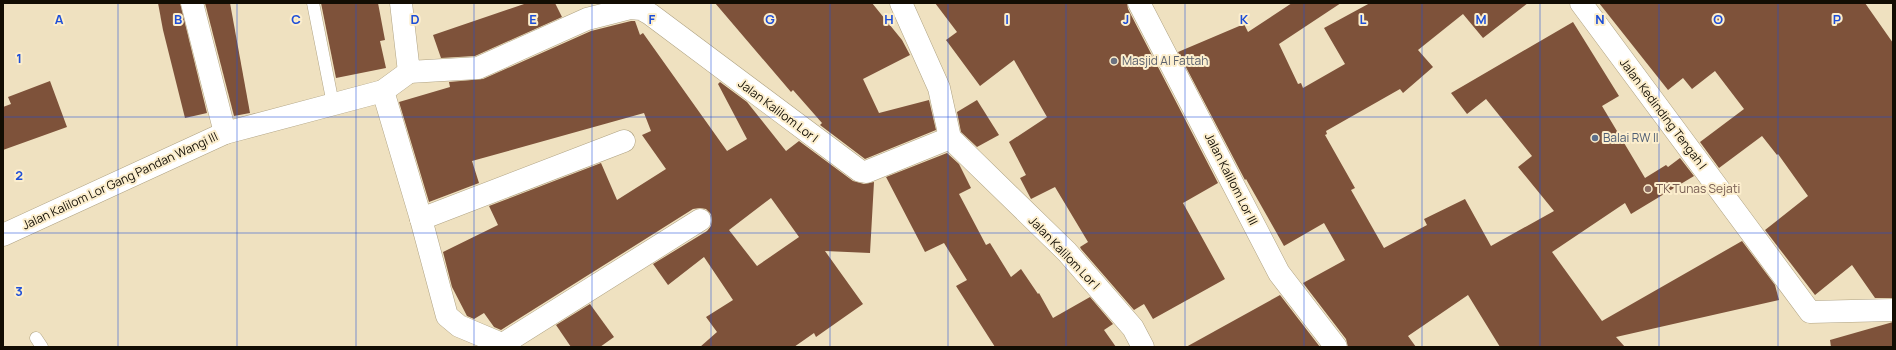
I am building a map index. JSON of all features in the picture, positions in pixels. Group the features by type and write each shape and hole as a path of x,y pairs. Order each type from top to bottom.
{"street":[{"name":"Jalan Kalilom Lor Gang Pandan Wangi III","path":"3,235 225,133 192,3"},
{"path":"225,133 383,91 409,72 401,3"},
{"name":"Jalan Kalilom Lor III","path":"1139,3 1279,273 1336,347"},
{"name":"Jalan Kedinding Tengah I","path":"1581,3 1810,312 1893,310"},
{"name":"Jalan Kalilom Lor I","path":"409,72 478,68 583,11 630,8 640,9 650,14 860,171 866,172 950,138 1067,252 1133,328 1143,347"},
{"path":"909,8 939,88 950,138"},
{"path":"383,91 421,219 447,316 458,326 506,346 700,220"},
{"path":"421,219 624,141"}],"lane":[{"path":"313,3 333,104"}],"building":[{"path":"158,3 180,3 207,113 185,118 163,30"},
{"path":"205,3 230,3 250,113 234,116"},
{"path":"321,3 378,3 385,40 380,41 386,68 336,78"},
{"path":"527,3 555,3 562,17 475,56 441,58 433,35"},
{"path":"715,3 872,3 902,40 910,55 863,79 879,113 929,100 936,130 865,159 820,125 822,123 793,90 791,92"},
{"path":"935,3 1127,3 1128,9 1218,183 1183,203 1225,279 1153,319 1144,304 1134,310 1081,249 1080,247 1088,242 1055,187 1031,199 1020,178 1026,175 1009,142 1047,117 1014,60 980,86 946,40 957,32"},
{"path":"1292,3 1341,3 1279,44 1298,84 1301,83 1303,88 1345,64 1324,28 1370,3 1528,3 1483,38 1463,14 1418,50 1433,67 1403,93 1400,89 1326,131 1327,134 1325,135 1355,188 1351,190 1384,248 1427,225 1424,219 1465,199 1491,246 1554,211 1518,167 1532,156 1486,99 1467,114 1451,93 1573,22 1619,96 1602,106 1645,178 1666,165 1668,167 1680,158 1694,176 1631,214 1625,203 1552,252 1602,321 1742,241 1775,285 1779,300 1616,337 1625,347 1500,347 1468,295 1408,336 1416,347 1348,347 1346,339 1303,283 1345,260 1324,223 1284,246 1246,179 1245,180 1178,52 1244,24 1248,32"},
{"path":"1599,3 1865,3 1893,43 1893,298 1875,298 1852,265 1815,295 1765,230 1808,196 1778,154 1777,155 1762,136 1719,168 1700,142 1744,109 1715,71 1692,89 1683,78 1668,90"},
{"path":"635,21 640,35 643,33 727,151 747,139 718,84 720,82 747,102 786,151 799,141 853,181 864,184 874,182 870,253 825,251 863,304 816,337 814,333 794,347 700,347 717,332 706,317 733,300 704,257 668,285 653,264 707,231 711,226 711,214 706,209 700,208 693,209 501,330 494,327 484,313 474,319 467,316 452,287 443,252 498,225 489,206 601,163 617,200 666,169 642,135 651,131 644,113 472,161 479,183 429,202 399,102 450,87 449,82 483,79 591,31","holes":["771,198 799,237 757,266 729,230"]},
{"path":"50,81 67,127 3,150 3,107 11,104 8,97"},
{"path":"977,100 999,135 977,147 961,132 957,112"},
{"path":"947,153 959,164 971,188 959,194 986,245 990,243 1011,277 1021,269 1038,294 1039,293 1053,318 1090,297 1113,324 1104,330 1116,347 995,347 956,286 967,280 944,243 925,252 886,177"},
{"path":"1280,295 1320,347 1186,347"},
{"path":"590,304 614,337 600,347 571,347 556,325"},
{"path":"1893,322 1893,347 1831,347 1830,340"}],"place":[{"name":"Masjid Al Fattah","path":"1114,61"},
{"name":"Balai RW II","path":"1595,138"},
{"name":"TK Tunas Sejati","path":"1648,189"}]}
